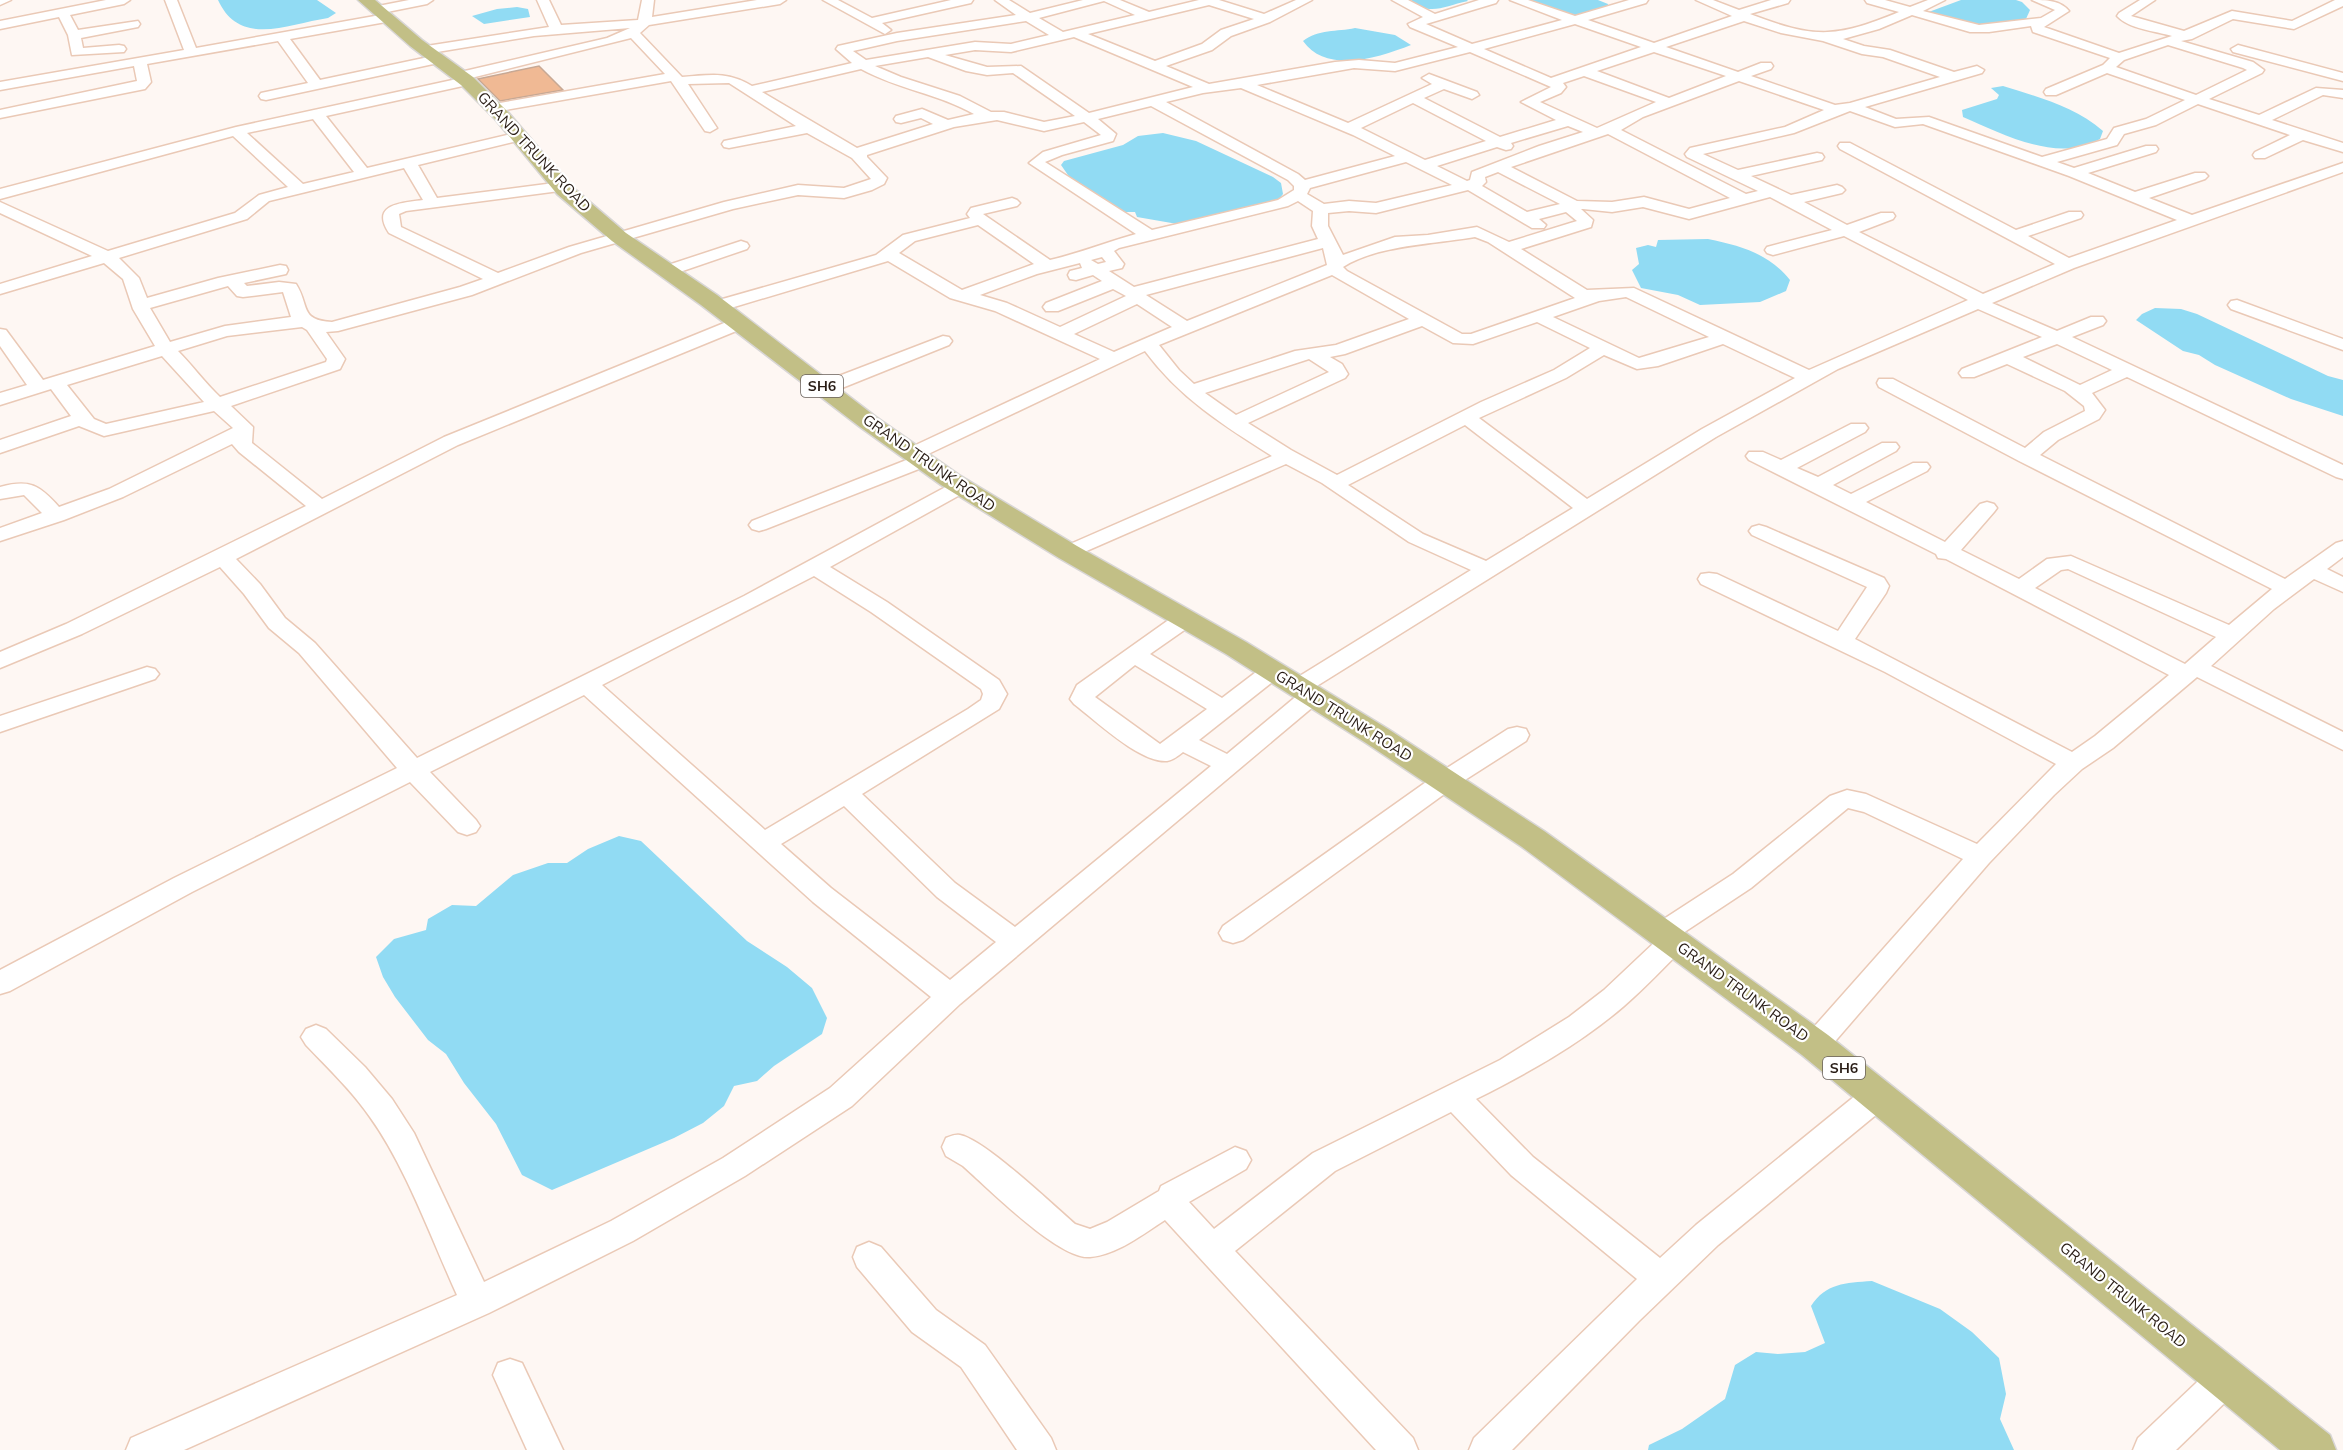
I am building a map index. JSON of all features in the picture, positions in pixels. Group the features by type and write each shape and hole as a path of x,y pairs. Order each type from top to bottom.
{"main road":[{"name":"GRAND TRUNK ROAD","path":"376,9 464,78 520,136 562,187 619,237 718,306 960,487 1272,671 1533,839 1815,1045 2314,1450"}],"street":[{"path":"0,1 5,0"},
{"path":"0,7 4,24 63,13 91,4 124,0"},
{"path":"171,0 191,52"},
{"path":"63,13 74,35 77,52 134,47 138,49 141,60 144,82 140,86 7,113 0,86 141,60 282,37 376,9 427,0"},
{"path":"543,0 556,28"},
{"path":"648,0 640,27 656,54 677,79 710,128"},
{"path":"266,96 316,85 480,39 556,28 640,27 780,0"},
{"path":"829,0 897,37"},
{"path":"1001,0 1055,34 1063,36"},
{"path":"989,117 961,102 909,85 862,64 844,51 845,47 1028,17 1098,0"},
{"path":"1109,0 1149,16"},
{"path":"1158,66 1172,57 1213,44 1226,33 1266,19 1306,0"},
{"path":"1398,0 1432,17"},
{"path":"1492,0 1414,24 1552,82 1559,88 1528,102 1569,121 1602,131 1745,200"},
{"path":"1516,0 1822,106 1846,107 1895,123 1924,120 2074,173 2190,220"},
{"path":"858,154 948,126 989,117 1002,117 1042,128 1155,102 1203,88 1243,84 1350,64 1379,68 1398,66 1574,21 1642,0"},
{"path":"1702,0 1792,32 1827,38 1862,50 1874,51 1954,77"},
{"path":"1552,82 1784,0"},
{"path":"1871,0 1978,29 2021,22 2044,22"},
{"path":"1827,38 1847,34 1939,0"},
{"path":"2038,0 2063,8 2061,13 2044,22 2037,27 2038,29 2118,57"},
{"path":"2148,0 2123,16 2130,21 2184,36 2343,77"},
{"path":"753,90 862,64 928,53 984,45 1011,48 1208,1 1266,19"},
{"path":"2051,92 2108,68 2118,57 2184,36 2236,14 2289,25 2300,24 2343,2"},
{"path":"872,22 975,4 1004,21"},
{"path":"74,35 134,24"},
{"path":"0,194 236,131 316,114 611,41 640,27"},
{"path":"1077,34 1136,60 1158,66 1201,85 1203,88"},
{"path":"282,37 316,85"},
{"path":"2040,162 2112,142 2119,131 2151,122 2257,70 2248,65 2167,41"},
{"path":"1850,60 1874,51"},
{"path":"928,53 971,68 1016,69 1109,134 1108,138 1047,156 1036,163 1150,236"},
{"path":"1398,66 1473,95"},
{"path":"1155,102 1293,177 1300,190 1321,209 1344,206 1376,208 1478,182 1476,177 1479,173 1602,131 1629,117 1766,66"},
{"path":"2108,68 2122,75 2343,148"},
{"path":"1977,70 1846,107 1789,130 1693,152 1789,200 1978,301 2343,473"},
{"path":"1584,71 1668,102"},
{"path":"0,399 225,331 308,323 332,327 357,322 498,280 562,255 619,237 730,205 787,192 808,190 844,193 879,181 879,178 858,154 809,128 753,90 728,78 677,79 494,108"},
{"path":"1243,84 1285,104 1349,128 1468,185 1553,234"},
{"path":"1349,128 1443,84"},
{"path":"2261,120 2320,91 2343,94"},
{"path":"1414,98 1524,156"},
{"path":"901,119 922,113 948,126"},
{"path":"316,114 363,173"},
{"path":"1423,165 1569,121"},
{"path":"729,144 809,128"},
{"path":"236,131 299,189"},
{"path":"2260,155 2303,134"},
{"path":"0,289 241,216 249,212 258,201 407,162 520,136"},
{"path":"1845,146 2068,264"},
{"path":"2074,173 2151,149"},
{"path":"963,296 1113,245 1283,203 1300,190 1408,157"},
{"path":"1737,175 1817,157"},
{"path":"407,162 416,173 432,204"},
{"path":"1498,166 1572,207 1586,222 1509,247"},
{"path":"144,1450 477,1302 622,1231 744,1161 842,1097 950,996 1228,765 1322,702 1488,570 1709,432 1809,377 1978,301 2068,264 2343,166"},
{"path":"2133,198 2199,176"},
{"path":"498,280 403,234 393,227 391,212 432,204 562,187"},
{"path":"1789,200 1837,190"},
{"path":"1525,217 1591,204 1612,207 1644,202 1689,214 1772,192"},
{"path":"979,220 975,214 977,211 1012,203"},
{"path":"0,207 105,256 120,266 131,278 141,305 165,348 189,372 201,390 216,405 231,415 244,431 242,444 321,508"},
{"path":"1364,208 1369,217 1402,242"},
{"path":"1321,209 1318,221 1341,275 1453,336 1466,340 1540,317 1596,296"},
{"path":"2014,236 2075,215"},
{"path":"1773,250 1846,231 1887,216"},
{"path":"718,306 872,262 888,254 909,238 979,220 987,223 1046,266"},
{"path":"759,525 917,457 1148,344 1336,266 1402,242 1477,232 1485,234 1586,296 1628,292 1809,377"},
{"path":"1060,334 1135,295 1326,242"},
{"path":"668,271 741,246"},
{"path":"988,304 1032,287 1117,262 1104,249"},
{"path":"888,254 963,296 988,304 1115,359"},
{"path":"1077,258 1186,328"},
{"path":"141,305 232,280 280,270"},
{"path":"0,334 47,386 94,427 104,430 216,405 334,365 336,359 308,323 300,318 292,292 288,287 243,292 232,280"},
{"path":"1052,307 1115,282"},
{"path":"2237,305 2343,345"},
{"path":"1540,317 1630,362 1644,364 1725,337"},
{"path":"1191,391 1285,360 1339,350 1422,320"},
{"path":"1968,374 2097,321"},
{"path":"0,661 74,629 223,557 452,441 740,323"},
{"path":"825,388 943,340"},
{"path":"1148,344 1181,383 1235,422 1416,538 1488,570"},
{"path":"1331,482 1346,480 1466,417 1560,374 1602,348"},
{"path":"1235,422 1336,377 1339,371 1312,354"},
{"path":"2047,376 2093,354"},
{"path":"2008,357 2079,392 2095,404 2096,410 2092,415 2051,436 2026,457"},
{"path":"2079,392 2126,370"},
{"path":"1886,383 2026,457 2286,588"},
{"path":"1466,417 1587,509"},
{"path":"0,447 83,418"},
{"path":"1782,468 1858,428"},
{"path":"0,535 57,516 140,482 244,431"},
{"path":"1818,485 1889,447"},
{"path":"1068,552 1135,520 1288,456"},
{"path":"1756,456 1818,485 2019,589 2343,742"},
{"path":"1850,502 1920,467"},
{"path":"0,984 183,885 586,685 815,567 960,487"},
{"path":"0,493 17,488 30,489 57,516"},
{"path":"1946,553 1987,508"},
{"path":"1759,531 1878,586 1875,594 1843,640"},
{"path":"1815,1045 1980,856 2073,763 2191,670 2286,588 2343,547"},
{"path":"223,557 243,578 277,623 307,648 414,771 467,826"},
{"path":"2019,589 2055,564 2071,562 2231,635"},
{"path":"763,843 976,714 991,704 995,694 991,685 958,661 815,567"},
{"path":"2311,569 2343,585"},
{"path":"1709,579 1843,640 2073,763"},
{"path":"1185,619 1085,690 1082,699 1154,751 1166,753 1272,671"},
{"path":"1134,655 1224,709"},
{"path":"0,724 147,674"},
{"path":"586,685 822,895 950,996"},
{"path":"1233,933 1445,781 1517,735"},
{"path":"1183,742 1228,765"},
{"path":"846,793 945,890 1016,942"},
{"path":"1213,1249 1324,1162 1510,1068 1579,1025 1614,998 1668,937 1742,881 1839,802 1847,799 1873,806 1980,856"},
{"path":"316,1037 355,1076 381,1108 403,1142 477,1302"},
{"path":"1487,1450 1707,1235 1877,1095"},
{"path":"1454,1096 1522,1166 1661,1278"},
{"path":"957,1147 974,1157 1064,1234 1077,1241 1090,1243 1102,1240 1235,1160"},
{"path":"1169,1201 1400,1450"},
{"path":"869,1257 924,1321 973,1356 1038,1450"},
{"path":"510,1375 544,1450"},
{"path":"2151,1450 2226,1378"}],"water":[{"path":"218,0 317,0 336,13 328,18 281,28 252,28 239,24 227,15"},
{"path":"1412,0 1468,1 1433,9 1418,7 1410,3"},
{"path":"1527,0 1598,0 1608,4 1607,9 1574,18"},
{"path":"1961,0 2016,0 2022,2 2030,10 2026,19 1981,27 1926,13"},
{"path":"517,7 528,9 530,17 484,24 472,16 497,9"},
{"path":"1355,28 1395,35 1411,45 1370,58 1340,60 1326,58 1313,51 1303,41 1315,34"},
{"path":"2003,86 2055,103 2080,115 2103,131 2100,139 2084,146 2049,148 2013,138 1963,117 1962,110 1997,99 1999,95 1991,88"},
{"path":"1163,133 1196,141 1273,177 1281,183 1283,194 1277,202 1183,225 1137,217 1135,212 1121,212 1070,178 1061,165 1064,161 1123,145 1138,136"},
{"path":"1708,239 1743,248 1773,263 1790,280 1786,291 1760,302 1700,305 1678,295 1641,288 1632,270 1639,264 1636,248 1648,245 1656,247 1658,240"},
{"path":"2155,308 2181,309 2197,314 2328,376 2343,380 2343,416 2291,399 2215,365 2199,355 2183,351 2136,320 2142,314"},
{"path":"619,836 641,841 747,941 787,967 812,988 827,1018 822,1034 774,1066 757,1081 734,1086 724,1106 703,1123 674,1138 552,1190 522,1175 496,1124 464,1083 446,1054 428,1040 395,997 383,977 376,957 394,939 426,930 428,919 452,905 476,906 513,875 548,863 567,863 588,849"},
{"path":"1872,1281 1940,1309 1972,1332 1999,1358 2006,1394 2000,1419 2014,1450 1648,1450 1649,1445 1682,1429 1725,1399 1735,1365 1756,1352 1778,1354 1805,1352 1825,1343 1811,1306 1817,1298 1837,1286"}],"building":[{"path":"539,66 563,90 500,101 478,79"}]}
